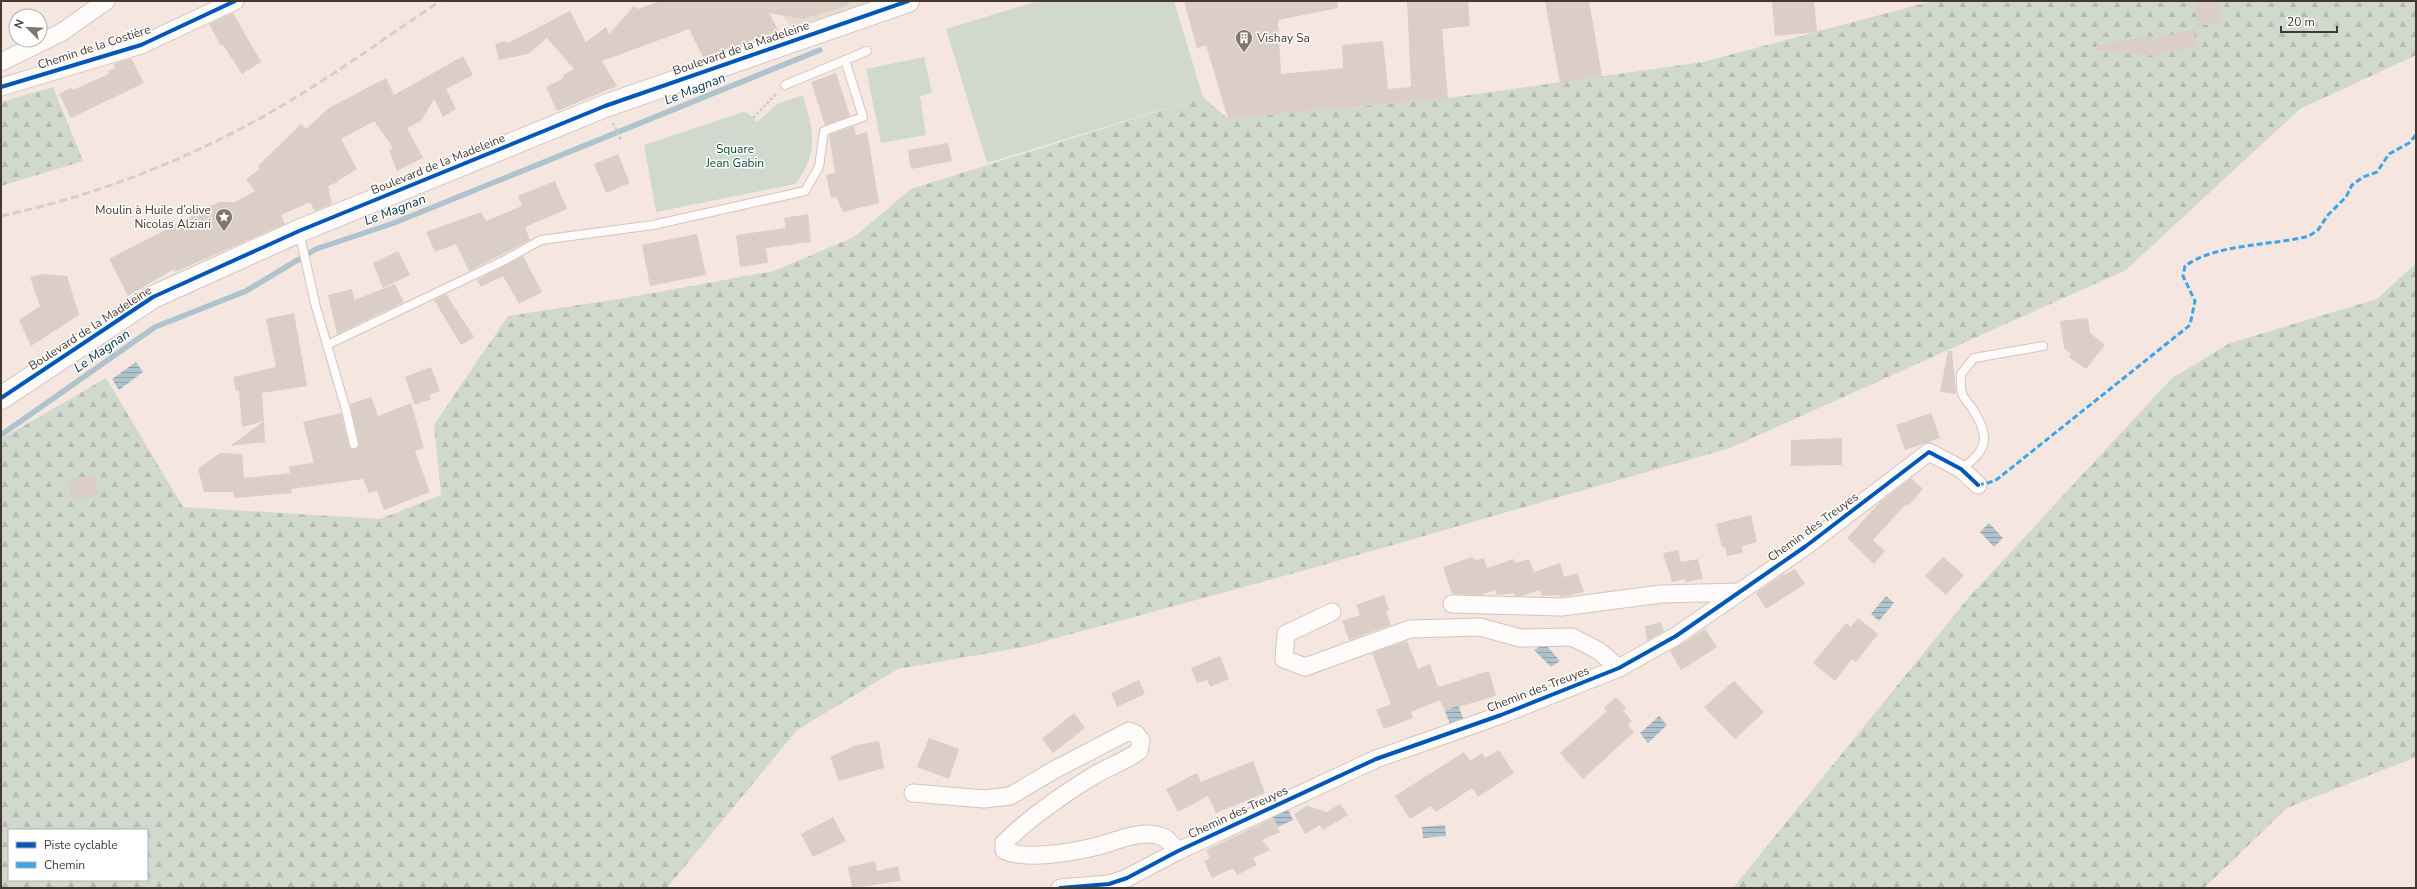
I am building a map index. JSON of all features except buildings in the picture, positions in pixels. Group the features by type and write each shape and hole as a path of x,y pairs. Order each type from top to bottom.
{"street":[{"name":"Chemin de la Costière","path":"1,62 62,32 106,1"},
{"name":"Chemin de la Costière","path":"1,87 141,45 235,1"},
{"name":"Boulevard de la Madeleine","path":"1,398 153,297 300,237 605,106 908,1"},
{"name":"Chemin des Treuyes","path":"1060,888 1109,884 1126,878 1178,851 1376,759 1501,714 1618,668 1676,636 1740,592 1806,546 1929,452 1961,469 1978,485"},
{"path":"1452,604 1562,607 1661,594 1740,592"},
{"path":"1332,612 1286,634 1284,659 1305,667 1410,629 1480,627 1520,638 1572,637 1598,651 1618,668"},
{"path":"913,793 984,799 1010,796 1054,770 1129,731 1136,734 1141,741 1139,751 1129,759 1093,776 1020,828 1004,843 1004,850 1016,855 1070,851 1095,847 1119,838 1146,834 1164,837 1178,851"}],"lane":[{"path":"785,85 867,51"},
{"path":"327,345 503,262 541,240 652,225 805,191 819,167 824,130 863,117 845,60"},
{"path":"300,237 354,444"},
{"path":"1961,469 1975,460 1983,448 1985,434 1980,421 1962,393 1961,374 1974,358 2043,346"}],"path":[{"path":"753,118 785,85"},
{"path":"612,122 620,142"}],"shaded area":[{"path":"773,1 880,1 791,27"}],"green space":[{"path":"1038,1 1174,1 1203,97 987,163 946,29"},
{"path":"1932,1 2416,1 2416,55 2300,109 2126,270 1730,448 1309,569 1024,647 898,669 797,730 667,888 1,888 1,439 106,378 183,507 380,519 441,495 434,425 508,316 625,298 774,271 854,237 911,189 1203,97 1228,119 1448,98 1703,62"},
{"path":"924,57 932,93 920,96 926,135 881,143 866,69"},
{"path":"53,87 83,161 1,186 1,102"},
{"name":"Square Jean Gabin","path":"803,95 812,141 808,162 795,184 656,212 644,145 743,112 748,113 757,122 777,104"},
{"path":"2416,263 2416,757 2287,808 2204,888 1733,888 1969,597 2172,378 2230,343 2377,299"}],"water":[{"path":"136,362 143,372 119,390 112,379"},
{"path":"1989,523 2003,538 1994,547 1980,532"},
{"path":"1886,596 1894,603 1879,621 1871,614"},
{"path":"1545,644 1560,661 1551,667 1534,650"},
{"path":"1458,705 1463,718 1450,724 1445,711"},
{"path":"1659,716 1667,725 1648,743 1640,733"},
{"path":"1287,807 1293,820 1278,827 1271,814"},
{"path":"1445,825 1446,836 1423,838 1422,827"}],"waterway":[{"name":"Le Magnan","path":"1,435 155,327 246,291 316,249 394,223 820,50"}],"railway":[{"path":"1,216 32,209 94,191 154,169 213,143 268,114 318,84 440,1"}],"marked path":[{"path":"1978,485 1995,481 2190,325 2195,301 2183,276 2185,266 2213,253 2229,249 2309,236 2318,230 2328,215 2346,197 2352,185 2363,177 2377,172 2389,154 2409,143 2416,135"}],"cycle path":[{"path":"1,87 141,45 235,1"},
{"path":"1,398 153,297 299,231 605,106 908,1"},
{"path":"1060,888 1109,884 1127,878 1178,851 1376,759 1501,715 1619,668 1676,636 1806,546 1929,452 1961,469 1978,485"}],"place":[{"name":"Vishay Sa","path":"1244,53"},
{"name":"Moulin à Huile d’olive Nicolas Alziari","path":"224,232"}]}
